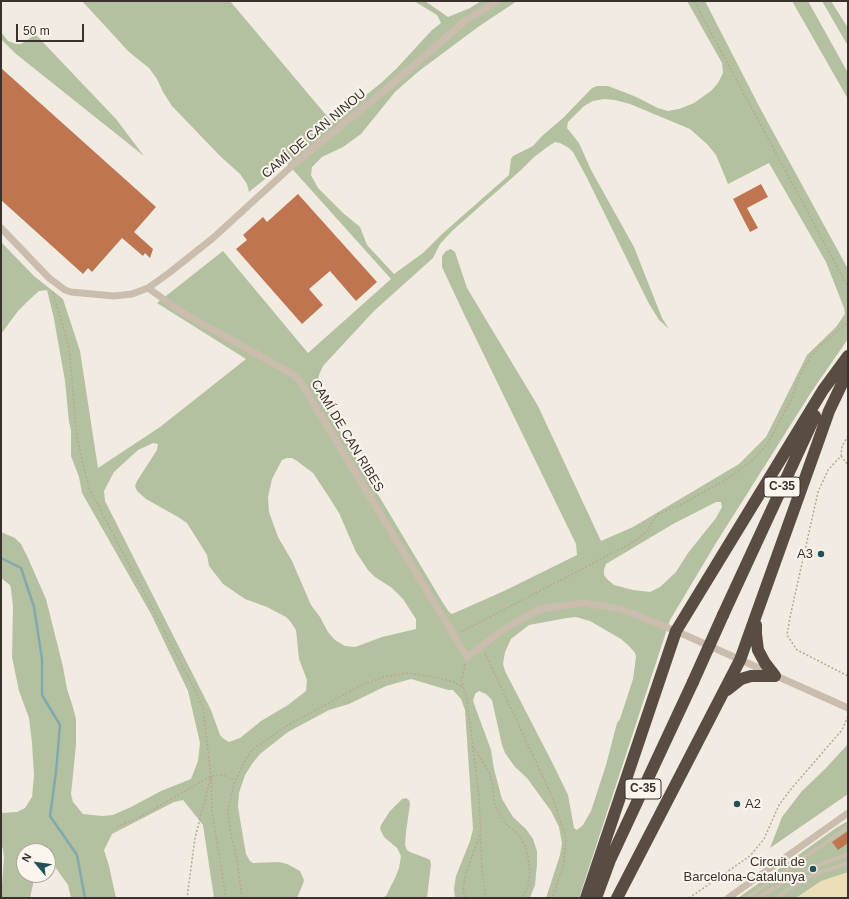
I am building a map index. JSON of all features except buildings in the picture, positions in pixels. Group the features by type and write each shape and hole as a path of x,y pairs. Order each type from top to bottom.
{"highway":[{"path":"586,898 676,631 823,390 848,356"},
{"name":"C-35","path":"596,898 610,860 813,421 848,362"},
{"path":"616,898 740,660 829,411 848,371"},
{"path":"756,615 758,650 765,663 775,676"},
{"path":"723,694 741,679 751,676 775,676"}],"street":[{"name":"CAMÍ DE CAN NINOU","path":"1,228 49,278 59,287 71,292 114,296 132,294 148,288 213,238 294,164 384,91 465,21 497,1"},
{"name":"CAMÍ DE CAN RIBES","path":"148,288 183,313 289,372 300,381 467,657"},
{"path":"467,657 502,630 539,609 584,603 621,608 848,708"},
{"path":"728,898 848,813"}],"lane":[{"path":"747,898 848,827"},
{"path":"757,898 809,869 848,854"},
{"path":"776,898 806,878 848,863"}],"path":[{"path":"694,1 848,287"},
{"path":"49,278 69,348 77,440 89,488 194,688 203,708 211,776 212,811 226,898"},
{"path":"454,635 628,545 648,530 658,514 684,503 727,479 754,459 768,443 791,400 801,373 810,358 820,346 848,322"},
{"path":"848,436 842,446 841,456 828,470 818,492 791,610 787,634 797,650 848,676"},
{"path":"841,456 848,465"},
{"path":"482,645 552,796 566,838 563,867 552,898"},
{"path":"467,657 461,682 466,693 479,796 482,871 486,898"},
{"path":"242,898 237,860 230,830 228,809 236,780 244,762 252,750 285,728 360,686 383,677 408,673 430,676 454,682 464,688"},
{"path":"689,898 750,856 764,839 779,805 842,730 848,716"},
{"path":"473,747 489,772 493,786 494,802 498,812 506,824 517,833 525,844 530,872 528,887 522,898"},
{"path":"117,827 144,815 211,776 223,775 236,780"},
{"path":"187,898 196,838 211,776"},
{"path":"464,898 463,890 466,873 480,834"}],"green space":[{"path":"82,1 230,1 332,122 381,83 432,30 441,23 437,15 414,1 425,1 448,17 470,8 481,1 517,1 478,27 419,71 395,92 361,134 343,147 322,157 312,167 311,175 318,188 343,213 360,227 367,245 394,274 423,253 442,234 509,175 511,159 513,156 533,146 592,88 597,86 608,86 668,111 679,109 694,103 711,91 718,83 723,73 722,63 687,1 705,1 760,108 848,269 848,339 812,391 716,543 670,620 579,898 546,898 560,855 562,844 559,827 551,811 527,778 515,767 505,753 492,700 486,694 479,691 475,694 473,701 491,750 494,769 502,799 513,817 526,829 533,839 537,851 535,885 530,898 455,898 454,889 456,876 470,841 473,829 465,710 461,699 453,690 448,690 411,679 386,686 349,704 329,710 288,732 260,754 245,775 239,793 238,807 246,854 253,863 279,862 287,864 300,871 304,880 297,898 214,898 203,825 183,800 174,802 112,834 104,850 116,898 71,898 68,885 56,868 56,843 16,843 16,883 33,883 30,898 1,898 4,858 1,844 1,813 17,812 25,808 32,797 34,775 29,718 19,691 12,657 13,606 11,589 10,585 1,578 1,532 15,538 21,544 46,599 67,689 76,719 76,745 71,794 73,802 83,814 102,816 113,815 161,791 191,779 198,761 200,743 188,691 151,614 82,493 79,477 71,456 71,430 65,381 54,319 47,290 39,291 27,302 18,311 1,334 1,242 34,276 63,299 80,351 98,468 160,427 246,359 157,303 223,251 308,353 391,279 286,162 249,192 247,184 240,174 220,156 172,106 149,68 129,52","holes":["604,99 630,104 690,129 708,145 716,155 728,184 769,163 826,262 845,314 836,327 807,355 766,437 739,464 633,527 601,541 538,406 467,288 455,252 451,249 446,251 442,256 442,267 576,544 577,555 504,591 452,614 443,603 319,396 317,386 319,375 323,366 374,311 433,258 440,244 452,231 534,157 555,142 560,143 573,152 648,302 659,320 669,329 662,318 634,247 591,170 579,143 567,128 568,122 584,106 593,101","153,443 158,444 157,450 137,481 135,486 137,491 146,499 187,523 207,555 209,566 223,584 245,599 267,607 286,617 296,630 299,659 307,680 306,691 288,705 261,721 240,738 229,742 220,735 211,710 105,501 104,491 114,472 138,450","292,458 313,473 339,513 356,552 368,570 375,577 392,588 403,599 416,619 416,629 382,637 355,647 345,646 335,640 328,632 320,617 311,605 292,561 278,537 269,512 268,497 272,479 282,460","716,502 721,502 722,507 716,518 688,553 676,572 660,587 650,592 633,590 614,585 604,575 606,564 673,524","576,617 590,621 621,639 630,647 635,653 636,657 633,679 620,719 617,723 606,765 591,811 583,825 577,830 574,828 568,795 505,671 503,664 505,652 511,639 529,625"]},
{"path":"792,1 808,1 848,73 848,99"},
{"path":"822,1 831,1 848,28 848,46"},
{"path":"1,32 8,41 16,44 21,44 35,35 38,37 116,119 144,156 16,54 1,39"},
{"path":"848,744 848,794 770,848 782,817 802,791"},
{"path":"406,798 409,800 410,804 405,845 407,850 430,860 431,864 427,898 382,898 386,896 396,876 401,856 397,848 384,837 380,829 390,811 402,799"},
{"name":"Circuit de Barcelona-Catalunya","path":"848,821 848,898 738,898 836,828"}],"sand":[{"path":"848,872 848,898 796,898 821,881"}],"waterway":[{"path":"1,558 21,568 34,607 42,659 42,695 60,725 50,816 77,855 85,898"}],"place":[{"name":"A3","path":"821,554"},
{"name":"A2","path":"737,804"},
{"name":"Circuit de Barcelona-Catalunya","path":"813,869"}]}
